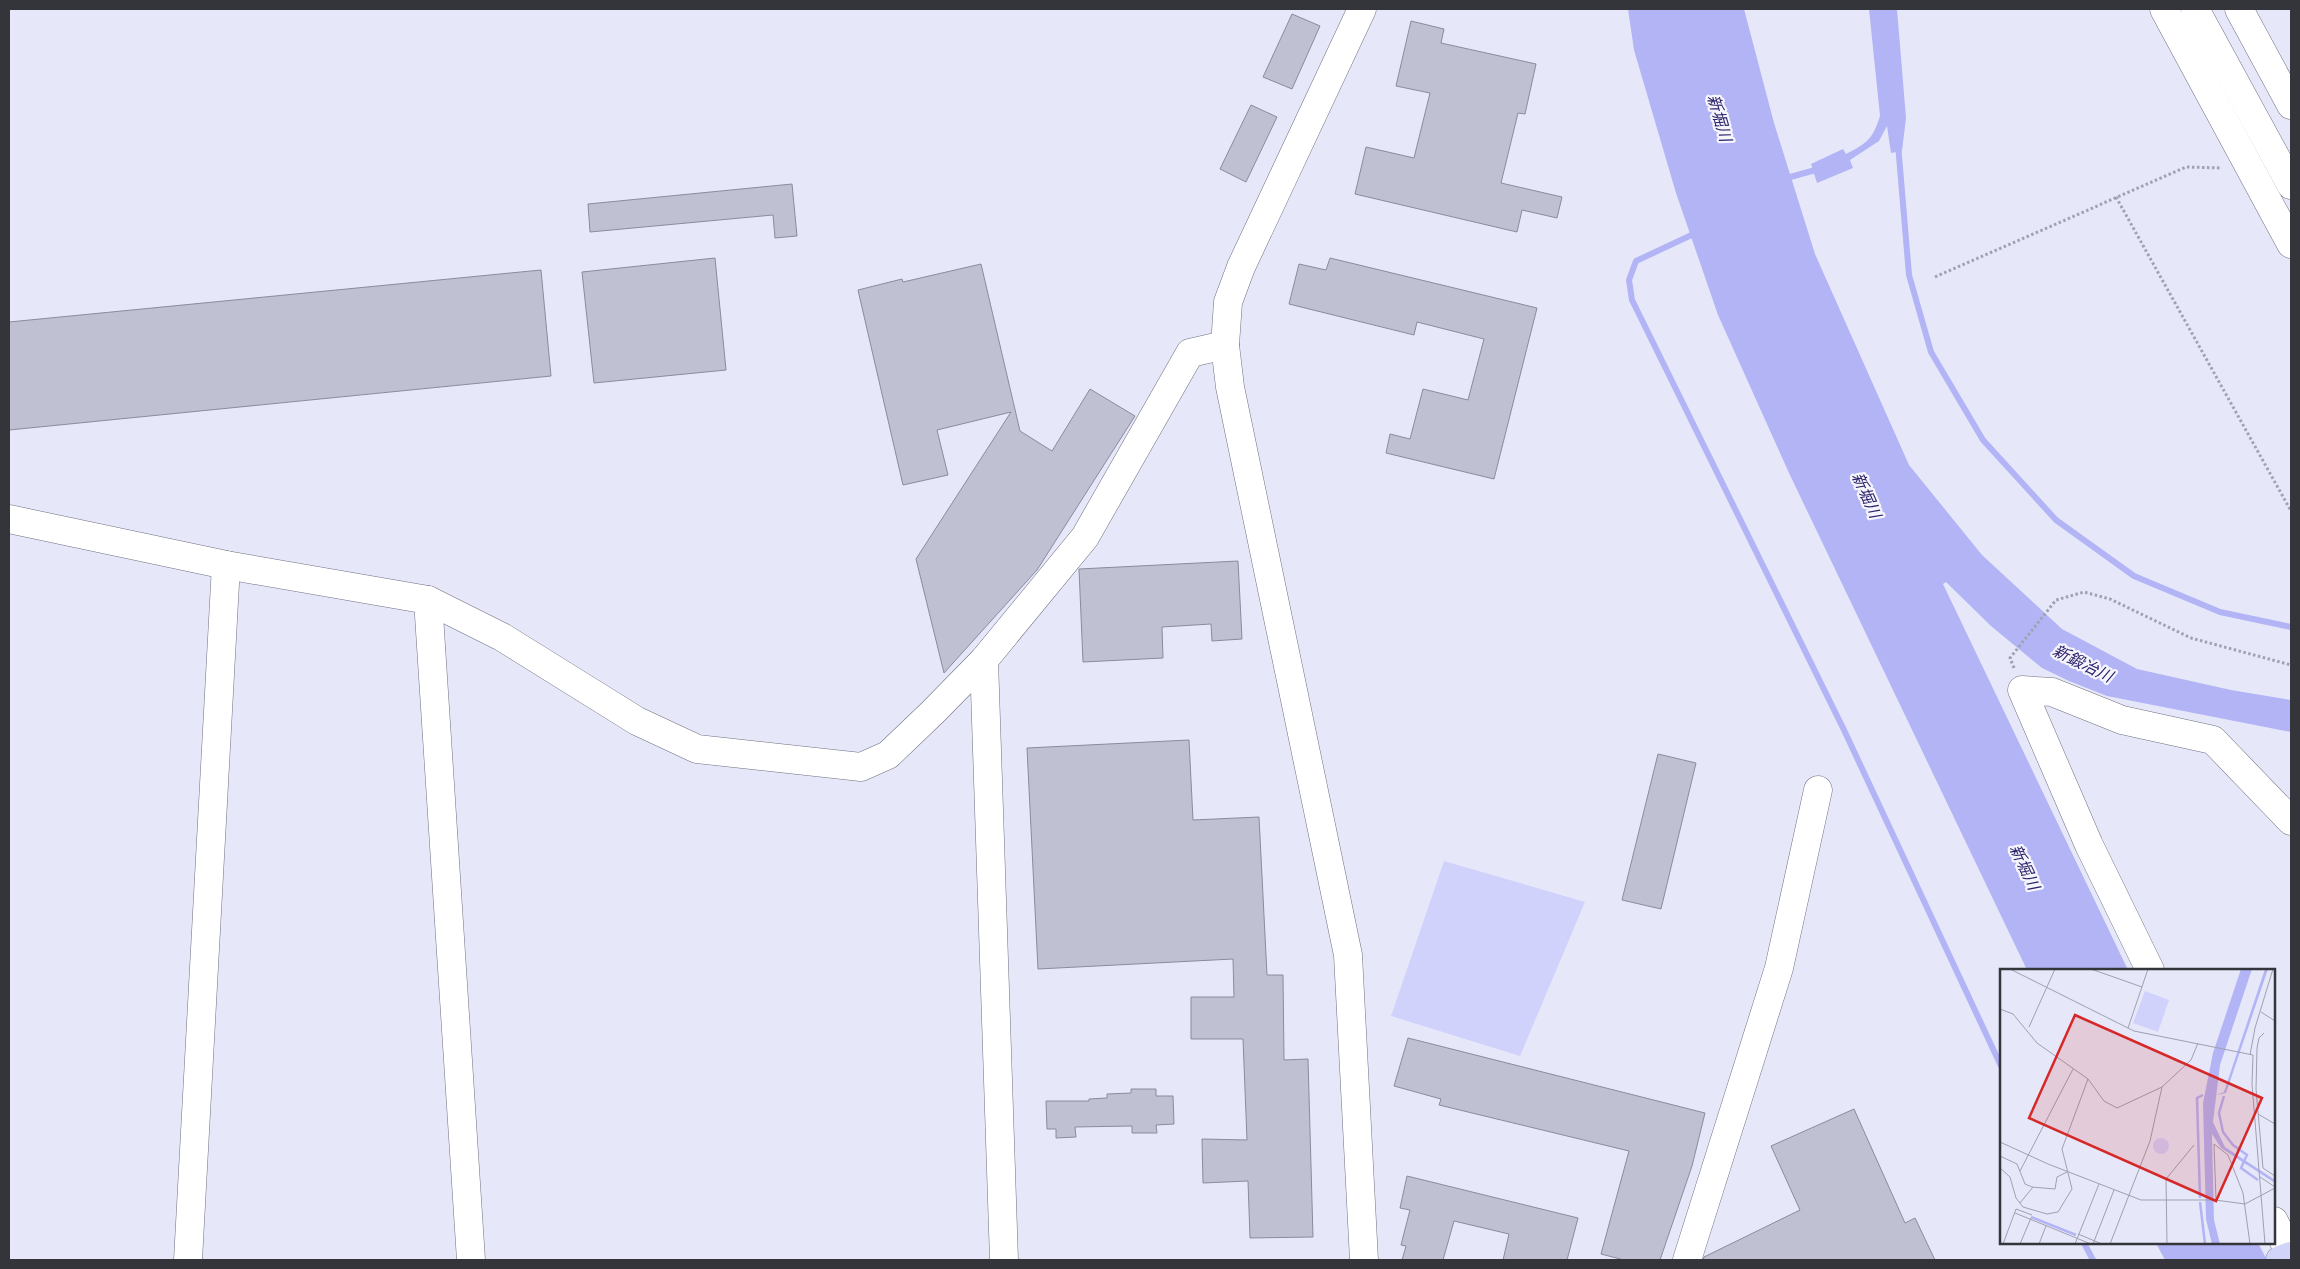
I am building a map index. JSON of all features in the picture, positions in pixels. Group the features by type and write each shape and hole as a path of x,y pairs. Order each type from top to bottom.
{"main road":[{"path":"2280,1260 2291,1256"}],"street":[{"path":"1362,9 1241,267 1228,302 1225,345 1230,387 1348,955 1364,1260"},
{"path":"2164,9 2291,244"},
{"path":"2195,9 2289,177"},
{"path":"2238,9 2291,105"},
{"path":"2250,169 2289,177"},
{"path":"9,519 226,565 428,600 502,637 637,721 697,750 861,767 888,755 984,660 1085,537 1190,353 1225,345"},
{"path":"188,1260 226,565"},
{"path":"428,600 471,1260"},
{"path":"984,660 1004,1260"},
{"path":"2150,969 2089,845 2022,690 2052,692 2122,720 2213,740 2291,821"},
{"path":"1687,1260 1779,968 1818,790"},
{"path":"2275,1224 2291,1256"}],"path":[{"path":"1935,277 2186,166 2250,169"},
{"path":"2116,197 2291,511"},
{"path":"2022,690 2010,658 2056,600 2084,592 2110,599 2192,638 2291,665"}],"shaded area":[{"path":"1444,861 1585,902 1520,1056 1391,1016"}],"water":[{"path":"1628,9 1744,9 1774,123 1815,254 1909,465 1982,555 2062,629 2137,669 2231,690 2291,700 2291,732 2107,696 2042,668 1991,626 1946,582 1943,584 2128,969 2027,969 1789,473 1718,315 1676,193 1634,50"},
{"path":"1869,9 1897,9 1906,118 1902,151 1891,153 1887,126 1879,141 1850,160 1853,168 1817,183 1811,164 1843,149 1846,154 1859,147 1872,135 1880,116"},
{"path":"2157,1244 2259,1244 2267,1260 2165,1260"}],"building":[{"path":"1292,14 1320,26 1292,89 1263,77"},
{"path":"1411,21 1444,29 1441,43 1536,64 1525,114 1518,113 1501,183 1562,197 1557,218 1522,210 1517,232 1355,194 1366,147 1414,158 1430,93 1396,86"},
{"path":"1251,105 1277,117 1246,182 1220,169"},
{"path":"792,184 797,236 775,238 773,215 590,232 588,204"},
{"path":"715,258 726,370 594,383 582,272"},
{"path":"1330,258 1537,308 1494,479 1386,453 1390,434 1410,439 1423,389 1468,400 1484,339 1417,322 1414,335 1289,304 1299,264 1326,270"},
{"path":"981,264 1020,431 1052,451 1090,389 1135,416 1037,570 944,673 916,559 1011,412 937,430 948,475 903,485 858,290 902,279 903,282"},
{"path":"541,270 551,376 9,430 9,322"},
{"path":"1238,561 1242,639 1212,641 1211,624 1162,627 1163,658 1083,662 1079,569"},
{"path":"1189,740 1193,820 1259,817 1267,975 1283,975 1284,1060 1308,1059 1313,1237 1250,1238 1248,1181 1203,1183 1202,1139 1247,1140 1243,1039 1191,1039 1191,997 1234,997 1233,959 1038,969 1027,748"},
{"path":"1658,754 1696,763 1661,909 1622,900"},
{"path":"1408,1038 1705,1113 1692,1166 1660,1260 1624,1260 1601,1254 1629,1151 1439,1105 1441,1099 1394,1086"},
{"path":"1131,1089 1156,1089 1156,1096 1173,1096 1174,1124 1156,1125 1157,1133 1132,1133 1132,1126 1075,1127 1076,1137 1056,1138 1056,1129 1047,1129 1046,1101 1089,1101 1089,1099 1107,1098 1107,1094 1131,1093"},
{"path":"1854,1109 1905,1223 1915,1218 1935,1260 1703,1260 1704,1257 1800,1210 1771,1146"},
{"path":"1407,1176 1578,1218 1567,1260 1503,1260 1509,1234 1454,1221 1443,1260 1402,1260 1406,1246 1401,1245 1410,1210 1400,1208"}],"waterway":[{"path":"1898,144 1909,275 1931,352 1983,440 2056,520 2134,576 2220,612 2291,627"},
{"path":"1783,179 1819,169"},
{"path":"1698,232 1636,261 1629,280 1632,300 1844,730 2000,1064"},
{"path":"2085,1244 2093,1260"}],"water label":[{"name":"新堀川","path":"1720,118"},
{"name":"新堀川","path":"1867,495"},
{"name":"新鍛冶川","path":"2083,663"},
{"name":"新堀川","path":"2025,867"}]}
